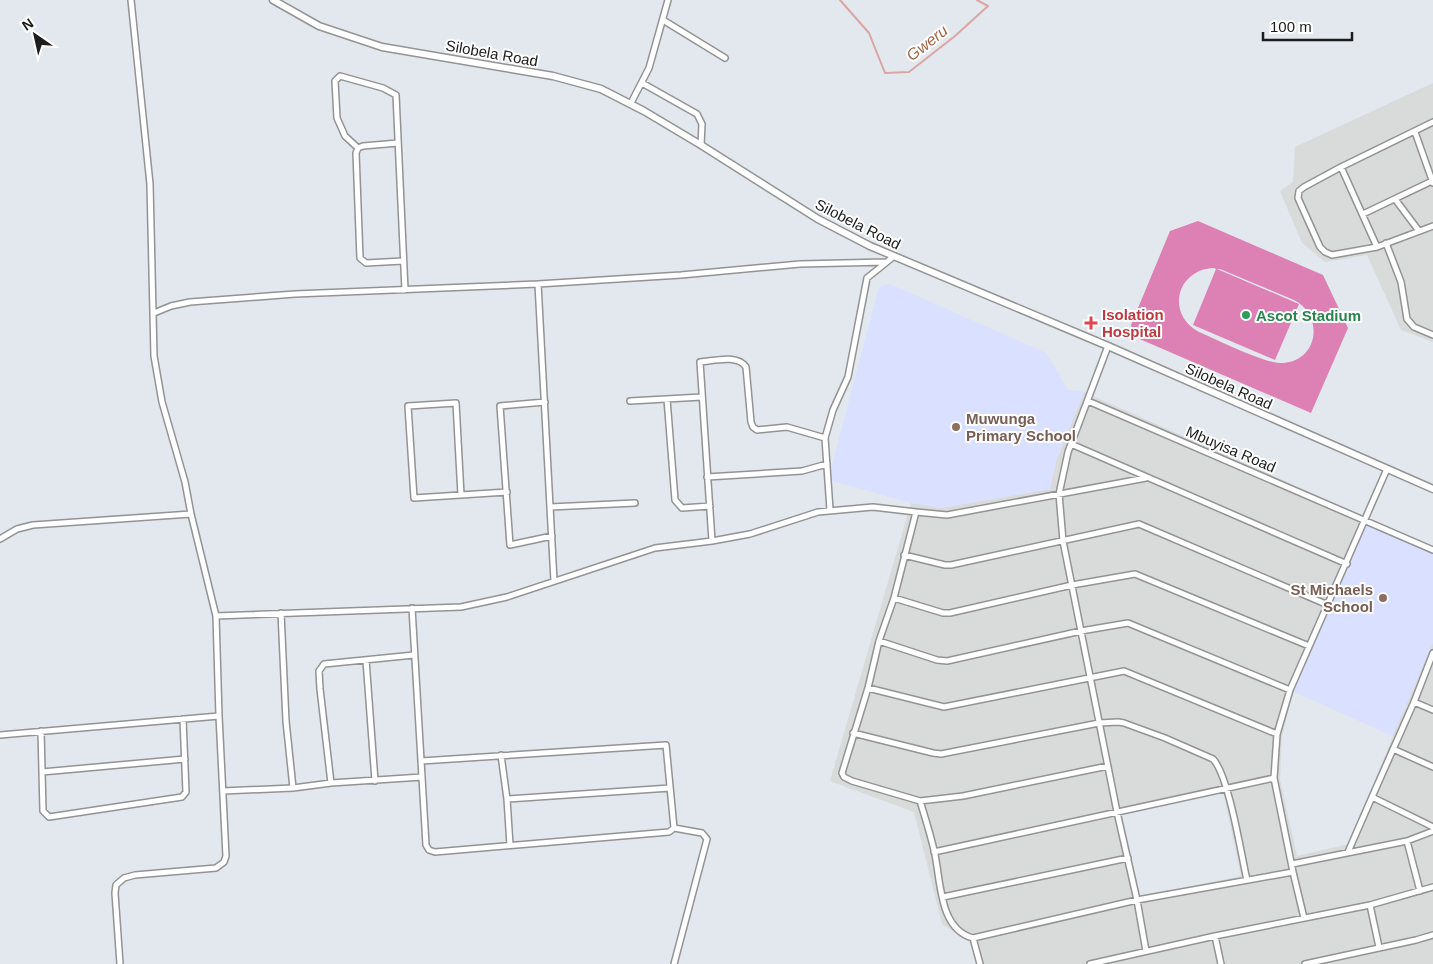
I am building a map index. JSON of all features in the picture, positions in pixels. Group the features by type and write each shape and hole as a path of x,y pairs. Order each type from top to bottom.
{"street":[{"path":"120,964 116,885 124,878 135,875 216,868 224,862 226,856 216,616 185,482 162,402 154,356 150,184 131,0"},
{"name":"Silobela Road","path":"273,0 319,26 382,46 574,81 601,89 632,104 701,145 818,219 893,257 1108,346 1433,489"},
{"path":"632,104 650,64 668,0"},
{"path":"663,20 725,58"},
{"path":"358,148 345,136 338,118 335,81 340,76 383,88 396,95 405,290"},
{"path":"642,83 697,114 702,124 701,145"},
{"path":"1433,122 1304,187 1299,192 1298,198 1316,238 1325,252 1332,255 1377,246 1433,226"},
{"path":"1363,214 1433,182 1415,132"},
{"path":"358,148 398,143"},
{"path":"358,148 356,153 360,258 366,263 403,261"},
{"path":"1341,167 1377,246"},
{"path":"1395,199 1419,231"},
{"path":"1386,243 1401,282 1407,319 1414,327 1433,335"},
{"path":"830,510 825,438 833,410 848,377 867,278 893,257"},
{"path":"154,313 171,306 190,302 294,294 538,284 682,275 800,264 886,262"},
{"path":"538,284 554,581"},
{"path":"1108,346 1071,444 1059,494 1063,541 1146,951"},
{"path":"712,541 700,362 736,359 743,362 746,367 750,422 757,430 787,427 825,438"},
{"path":"630,401 702,397"},
{"path":"667,399 675,500 682,508 710,506"},
{"name":"Mbuyisa Road","path":"1088,401 1433,550"},
{"path":"545,402 500,406 510,545 552,536"},
{"path":"461,494 456,403 408,406 414,498 506,492"},
{"path":"1071,444 1347,564"},
{"path":"708,477 802,471 827,464"},
{"path":"1304,918 1274,778 1277,734 1290,690 1347,564 1387,469"},
{"path":"216,616 412,608 445,609 476,605 655,548 750,534 810,514 830,510 874,508 947,515 1146,478"},
{"path":"550,507 635,503"},
{"path":"916,512 894,598 878,640 868,688 842,773 844,777 920,801 963,796 1108,766"},
{"path":"0,539 17,529 33,525 191,514"},
{"path":"904,555 948,565 1141,525 1328,605"},
{"path":"894,598 943,613 950,613 1072,585 1132,574 1309,646"},
{"path":"412,608 426,845 429,850 435,852 669,832 674,828 702,833 707,839 674,964"},
{"path":"281,614 286,721 293,788"},
{"path":"878,640 937,660 947,661 1125,623 1290,690"},
{"path":"1348,852 1394,749 1433,653"},
{"path":"331,783 320,689 320,668 324,664 414,655"},
{"path":"366,660 375,781"},
{"path":"868,688 944,707 1090,676 1124,671 1277,734"},
{"path":"1414,702 1433,710"},
{"path":"0,735 219,716"},
{"path":"41,731 43,811 49,817 182,797 186,792 183,719"},
{"path":"853,733 934,754 1099,723 1124,723 1165,738 1216,763 1226,787 1247,880"},
{"path":"421,761 666,745 668,748 674,828"},
{"path":"1394,749 1433,767"},
{"path":"501,755 507,799 510,845"},
{"path":"42,772 185,759"},
{"path":"223,791 293,788 331,783 422,777"},
{"path":"934,852 1274,778"},
{"path":"507,799 670,788"},
{"path":"1372,797 1433,827"},
{"path":"920,801 949,916 954,926 964,935 973,938 1137,900 1293,872"},
{"path":"1292,864 1407,841 1433,831"},
{"path":"1407,841 1420,892"},
{"path":"943,897 1128,858"},
{"path":"1090,964 1215,936 1370,905 1433,887"},
{"path":"1370,905 1379,947"},
{"path":"1305,964 1328,962 1379,947 1433,935"},
{"path":"1215,936 1221,964"},
{"path":"973,938 980,964"}],"shaded area":[{"path":"1433,83 1433,342 1401,330 1367,255 1325,262 1302,243 1280,191 1293,182 1295,147"},
{"path":"1198,221 1323,275 1348,328 1311,413 1135,337 1131,325 1170,231","holes":["1216,269 1193,325 1275,360 1299,304 1217,269 1220,269 1294,300 1304,307 1310,316 1313,337 1310,347 1303,355 1294,361 1282,363 1264,360 1199,332 1188,324 1182,315 1179,304 1184,284 1191,276 1201,270"]},
{"name":"Muwunga Primary School","path":"890,284 1046,353 1068,390 1084,392 1056,461 1050,489 941,508 911,503 828,480 879,287"},
{"path":"1084,392 1433,547 1433,964 977,964 970,943 942,924 914,812 830,781 911,503 941,508 1050,489 1056,461","holes":["1293,691 1393,736 1349,844 1297,856 1280,780 1282,737","1223,791 1241,876 1140,897 1121,815"]},
{"name":"St Michaels School","path":"1366,525 1433,554 1433,643 1393,736 1293,691"}],"waterway":[{"name":"Gweru","path":"840,0 869,33 885,73 909,72 955,36 988,6 977,0"}],"place":[{"name":"Ascot Stadium","path":"1246,315"},
{"name":"Isolation Hospital","path":"1091,323"},
{"name":"Muwunga Primary School","path":"956,427"},
{"name":"St Michaels School","path":"1383,598"}]}
